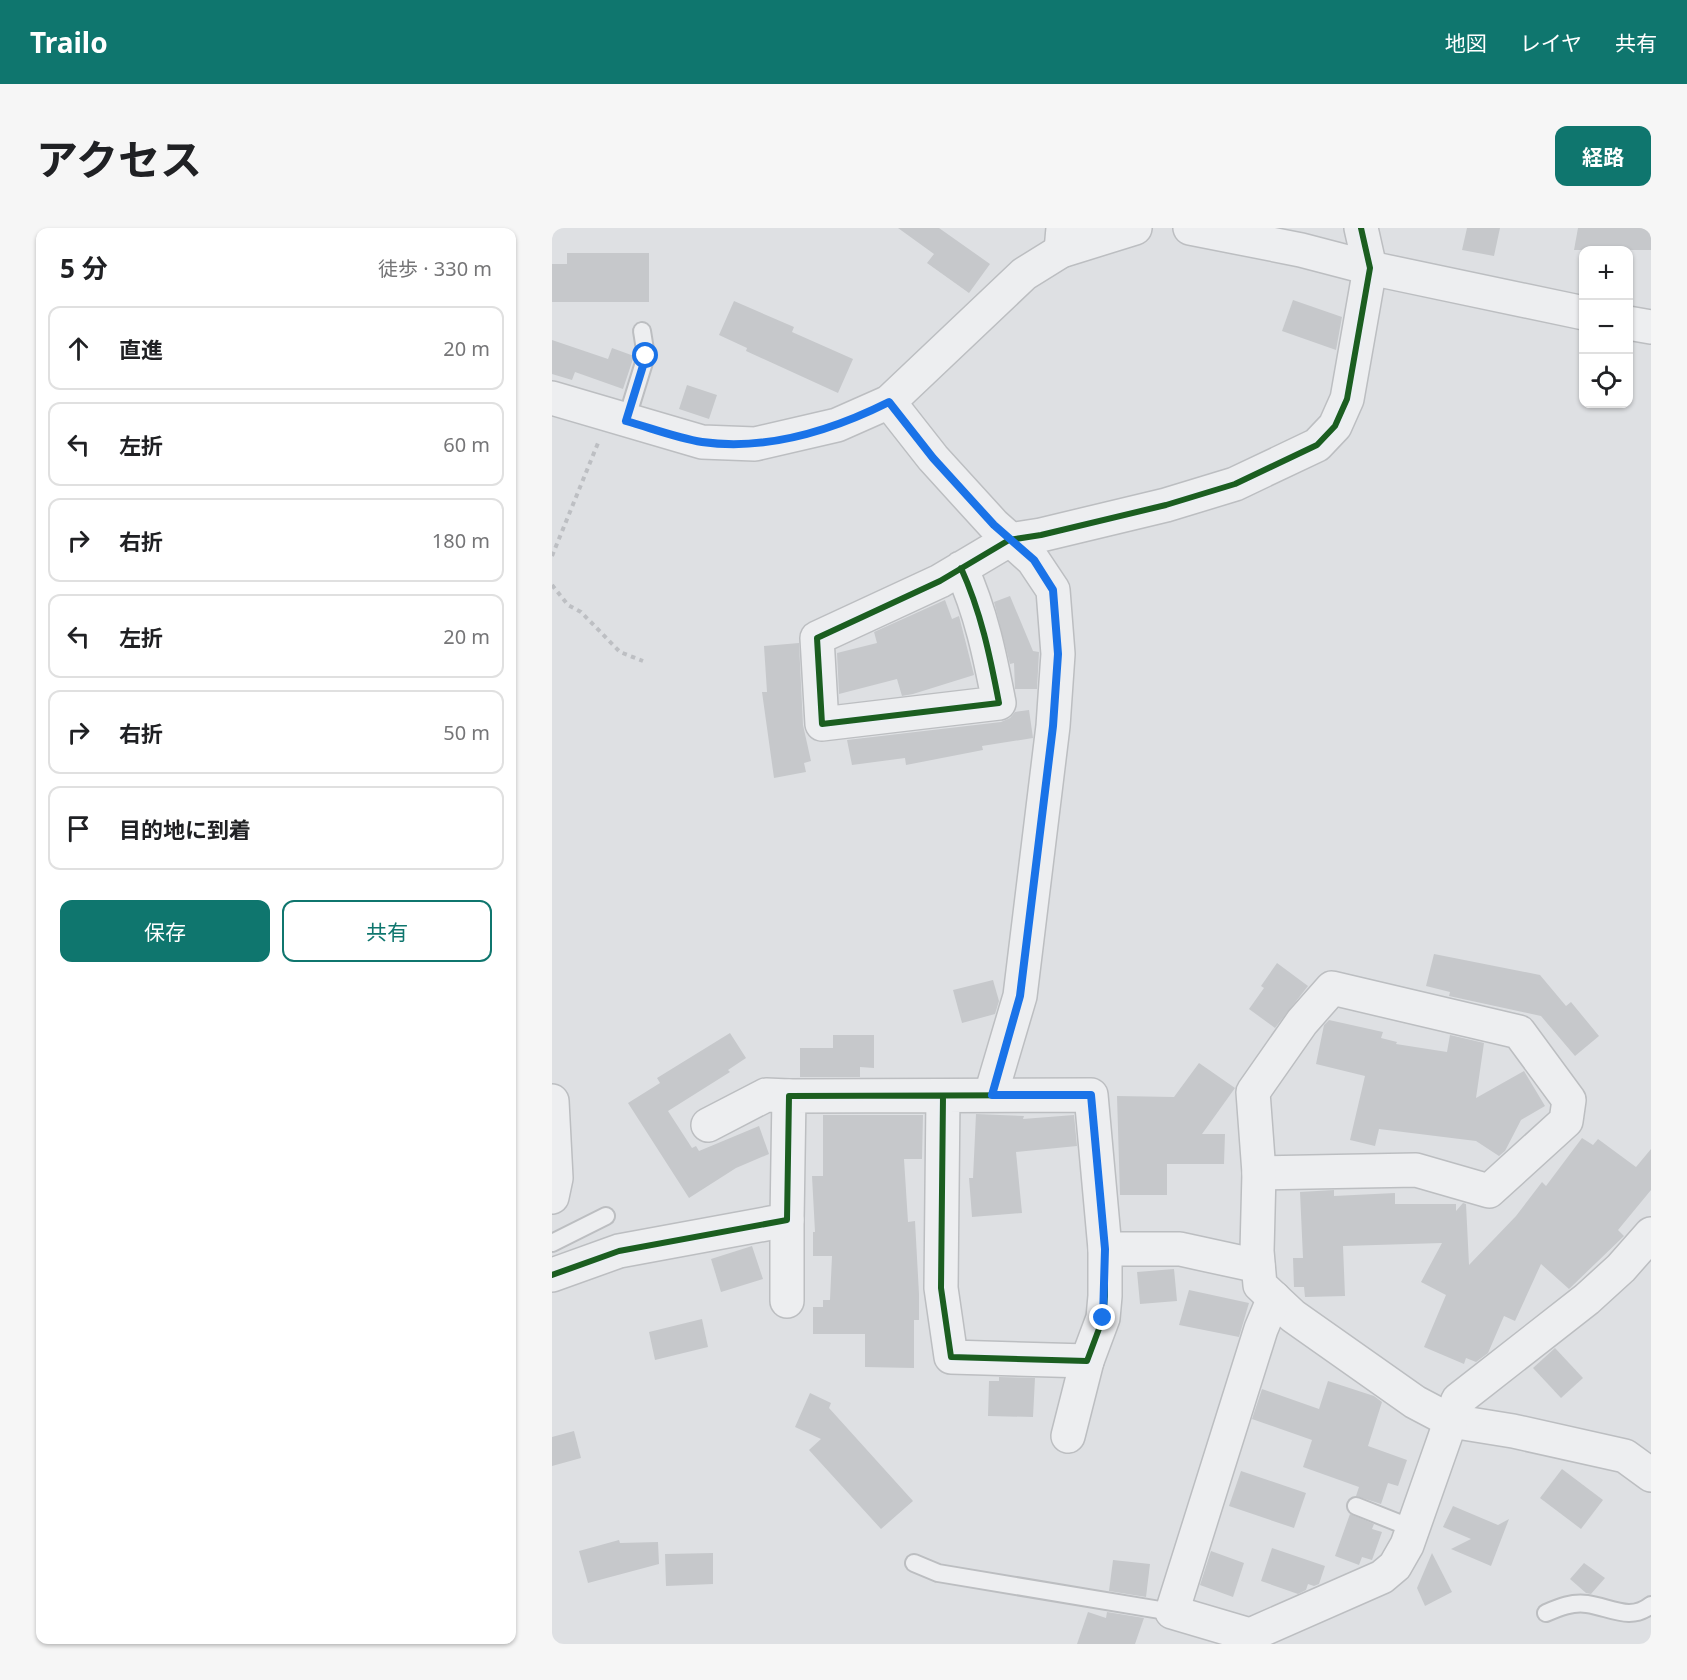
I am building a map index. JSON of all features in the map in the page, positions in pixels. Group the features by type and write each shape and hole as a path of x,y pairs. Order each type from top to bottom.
{"street":[{"path":"552,398 702,442 755,444 837,425 889,402 1062,240 1135,228"},
{"path":"1190,228 1301,250 1370,268 1579,312"},
{"path":"961,568 974,598 987,640 999,703 822,724 817,638 961,568 1009,540 1041,535 1189,498 1235,484 1317,445 1335,426 1347,399 1370,268 1361,228"},
{"path":"1633,324 1651,327"},
{"path":"889,402 933,458 1009,540 1034,560 1053,590 1058,654 1053,726 1020,996 992,1095"},
{"path":"1259,1173 1416,1170 1489,1191 1566,1120 1569,1100 1519,1032 1332,988 1302,1022 1253,1092 1259,1173 1258,1266 1260,1285 1293,1317 1414,1402 1451,1421 1513,1431 1625,1456 1651,1475"},
{"path":"708,1125 766,1095 1091,1095 1105,1249 1103,1318 1087,1361 1068,1436"},
{"path":"787,1301 789,1096"},
{"path":"943,1096 941,1288 951,1357 1087,1361"},
{"path":"552,1101 556,1178 552,1197"},
{"path":"552,1275 619,1251 787,1220"},
{"path":"1274,1298 1261,1329 1172,1612 1249,1640 1382,1577 1395,1566 1414,1529 1458,1400 1587,1299 1621,1268 1651,1234"},
{"path":"1105,1249 1180,1249 1258,1266"}],"lane":[{"path":"618,418 646,356 642,331"},
{"path":"552,1243 606,1216"},
{"path":"1356,1506 1414,1529"},
{"path":"914,1563 938,1573 1172,1612"},
{"path":"1546,1613 1568,1604 1588,1604 1619,1613 1643,1611 1651,1605"}],"path":[{"path":"552,556 618,418"},
{"path":"552,585 568,605 581,612 620,652 643,661"}],"building":[{"path":"898,228 939,228 990,264 969,293 927,263 934,254"},
{"path":"1467,228 1500,228 1494,256 1462,250"},
{"path":"1578,228 1651,228 1651,250 1633,250 1633,246 1579,246 1579,250 1574,250"},
{"path":"567,253 649,253 649,302 552,302 552,264 567,264"},
{"path":"1293,300 1342,317 1336,350 1282,331"},
{"path":"734,301 794,327 792,332 853,359 838,393 746,351 747,348 719,335"},
{"path":"552,340 608,359 612,348 634,356 623,389 575,372 572,380 552,374"},
{"path":"687,385 717,395 709,419 679,409"},
{"path":"1010,596 1033,651 1039,652 1037,689 1015,689 1014,663 1010,664 994,602"},
{"path":"945,600 952,619 959,616 974,675 902,696 897,679 839,694 837,653 877,643 874,632"},
{"path":"799,643 803,725 811,761 804,763 806,772 774,778 762,692 767,692 764,646"},
{"path":"1029,710 1033,738 982,746 983,750 906,765 905,758 852,765 847,740 1001,722 1010,718 1015,712"},
{"path":"1434,954 1540,975 1566,1006 1571,1002 1599,1036 1575,1056 1541,1016 1449,996 1450,992 1426,986"},
{"path":"1277,963 1308,986 1275,1028 1249,1009 1264,988 1261,986"},
{"path":"993,980 999,1001 995,1014 962,1023 953,990"},
{"path":"1329,1020 1383,1032 1381,1038 1397,1042 1396,1044 1447,1052 1450,1035 1484,1043 1476,1098 1524,1071 1545,1106 1521,1120 1505,1151 1499,1156 1476,1141 1379,1129 1375,1146 1350,1140 1365,1076 1316,1064 1324,1025"},
{"path":"730,1033 746,1058 728,1070 730,1072 668,1111 692,1148 696,1146 699,1151 759,1126 769,1154 736,1168 689,1198 628,1103 660,1083 657,1078"},
{"path":"833,1035 874,1035 874,1068 860,1067 860,1077 800,1077 800,1048 833,1048"},
{"path":"1199,1063 1235,1088 1202,1134 1225,1134 1224,1164 1167,1164 1167,1195 1120,1195 1117,1096 1174,1097"},
{"path":"976,1114 1024,1116 1023,1119 1074,1115 1077,1146 1016,1152 1022,1213 972,1217 969,1178 973,1178"},
{"path":"823,1115 923,1115 922,1159 904,1159 908,1222 915,1221 919,1294 919,1320 914,1320 914,1368 865,1367 865,1334 813,1334 813,1307 823,1307 823,1300 830,1300 832,1256 813,1256 813,1232 815,1232 812,1176 823,1176"},
{"path":"1582,1138 1593,1145 1598,1139 1636,1167 1651,1149 1651,1190 1618,1230 1624,1236 1569,1289 1541,1264 1515,1321 1504,1316 1488,1353 1476,1362 1466,1358 1464,1364 1424,1347 1446,1295 1421,1282 1442,1243 1343,1246 1345,1296 1305,1297 1304,1287 1294,1287 1293,1258 1303,1258 1300,1192 1334,1190 1334,1196 1395,1193 1395,1204 1456,1204 1456,1211 1463,1203 1466,1204 1469,1265 1516,1216 1542,1182 1546,1186"},
{"path":"752,1246 763,1279 721,1292 711,1259"},
{"path":"1174,1269 1177,1301 1140,1304 1137,1272"},
{"path":"1189,1290 1249,1303 1239,1337 1179,1325"},
{"path":"702,1319 708,1347 655,1360 649,1332"},
{"path":"1555,1348 1583,1378 1561,1398 1533,1368"},
{"path":"999,1377 1035,1378 1033,1417 988,1416 989,1381 999,1381"},
{"path":"1328,1381 1374,1396 1382,1402 1368,1446 1407,1460 1398,1486 1388,1483 1381,1504 1356,1496 1359,1487 1303,1467 1312,1440 1252,1419 1262,1389 1319,1409"},
{"path":"810,1393 831,1403 829,1408 913,1501 881,1529 809,1450 821,1439 795,1427"},
{"path":"574,1431 581,1458 552,1466 552,1437"},
{"path":"1562,1469 1603,1500 1581,1529 1540,1498"},
{"path":"1241,1471 1306,1493 1294,1528 1229,1506"},
{"path":"1453,1506 1498,1525 1509,1519 1491,1566 1451,1549 1471,1539 1443,1527"},
{"path":"1350,1514 1374,1524 1372,1529 1382,1532 1372,1560 1362,1557 1359,1565 1335,1556"},
{"path":"619,1540 620,1543 658,1542 659,1564 588,1583 579,1551"},
{"path":"1272,1548 1325,1566 1319,1584 1314,1586 1308,1584 1306,1590 1298,1594 1261,1581"},
{"path":"1211,1551 1244,1563 1233,1597 1200,1585"},
{"path":"713,1553 713,1584 666,1586 665,1554"},
{"path":"1432,1553 1452,1592 1425,1606 1417,1588"},
{"path":"1113,1560 1150,1564 1146,1597 1109,1591"},
{"path":"1584,1563 1605,1578 1591,1594 1586,1593 1570,1579"},
{"path":"1088,1612 1106,1618 1107,1612 1144,1618 1135,1644 1077,1644"}],"cycle path":[{"path":"961,568 968,585 979,618 999,703 822,724 817,638 940,581 1009,540 1041,535 1166,505 1235,484 1317,445 1335,426 1347,399 1370,268 1361,228"},
{"path":"552,1275 619,1251 787,1220 789,1096 1091,1095 1105,1249 1105,1296 1103,1318 1087,1361 951,1357 941,1288 943,1096"}],"route":[{"path":"646,356 643,375 626,421 702,442 755,444 837,425 889,402 933,458 994,525 1034,560 1053,590 1058,654 1053,726 1020,996 992,1095 1091,1095 1105,1249 1103,1318"}]}
